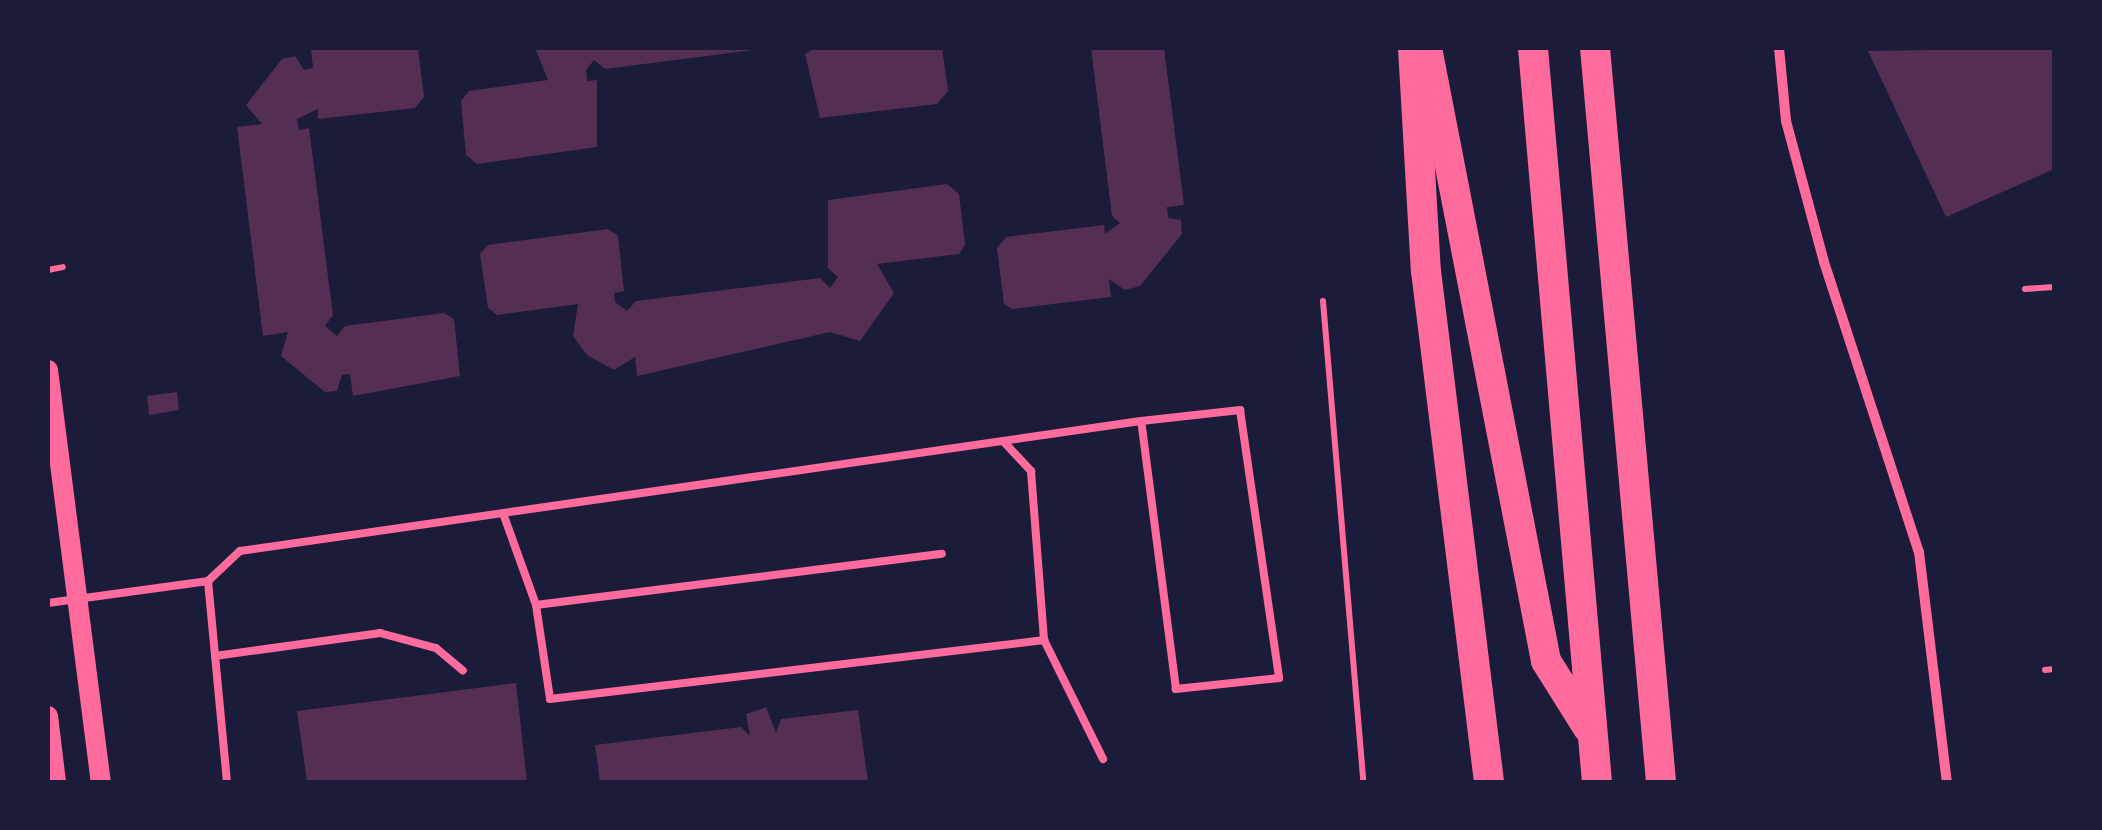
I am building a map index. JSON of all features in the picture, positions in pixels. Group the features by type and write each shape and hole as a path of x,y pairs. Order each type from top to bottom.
{"highway":[{"path":"1413,48 1426,271 1490,782"},
{"path":"1427,48 1546,660 1592,734"},
{"path":"1533,48 1596,782"},
{"path":"1595,48 1662,782"}],"main road":[{"path":"48,370 101,782"},
{"path":"48,716 56,782"}],"street":[{"path":"1779,48 1786,121 1824,262 1919,552 1947,782"}],"lane":[{"path":"48,603 208,581 240,550 504,516 1141,421 1240,410 1279,678 1176,689 1141,421"},
{"path":"1004,442 1031,470 1044,640 1104,759"},
{"path":"504,516 536,605 550,699 1044,640"},
{"path":"536,605 942,554"},
{"path":"208,581 228,782"},
{"path":"215,656 380,633 436,648 462,671"}],"path":[{"path":"48,270 63,267"},
{"path":"2025,289 2054,287"},
{"path":"1322,302 1363,782"},
{"path":"2044,670 2054,669"}],"building":[{"path":"418,48 424,97 415,108 318,119 318,109 297,119 299,130 309,128 333,315 325,326 337,336 345,326 444,313 454,319 460,376 353,396 350,374 342,375 337,391 325,392 281,356 288,332 263,336 237,127 262,124 246,105 282,59 295,56 304,70 313,68 311,49"},
{"path":"535,48 753,50 605,69 594,60 586,70 587,81 597,80 597,147 477,164 466,155 461,101 469,91 548,80"},
{"path":"815,48 942,48 948,91 937,104 820,118 805,54"},
{"path":"1091,48 1164,48 1184,205 1167,207 1168,218 1181,220 1182,234 1140,286 1125,290 1109,279 1111,297 1012,309 1004,304 997,248 1006,237 1104,225 1105,234 1120,223 1112,216"},
{"path":"2054,48 2054,169 1946,217 1868,51"},
{"path":"947,184 959,194 965,245 959,254 877,264 894,293 860,341 830,332 637,376 635,357 614,370 587,355 573,336 578,304 497,315 488,308 480,254 488,245 608,229 618,236 624,291 614,293 615,302 627,311 636,301 820,278 830,288 838,277 828,268 828,200"},
{"path":"177,392 179,410 149,415 147,396"},
{"path":"516,683 527,782 307,782 297,711"},
{"path":"766,707 776,733 781,719 858,710 868,782 600,782 595,745 741,727 750,736 746,714"}]}
